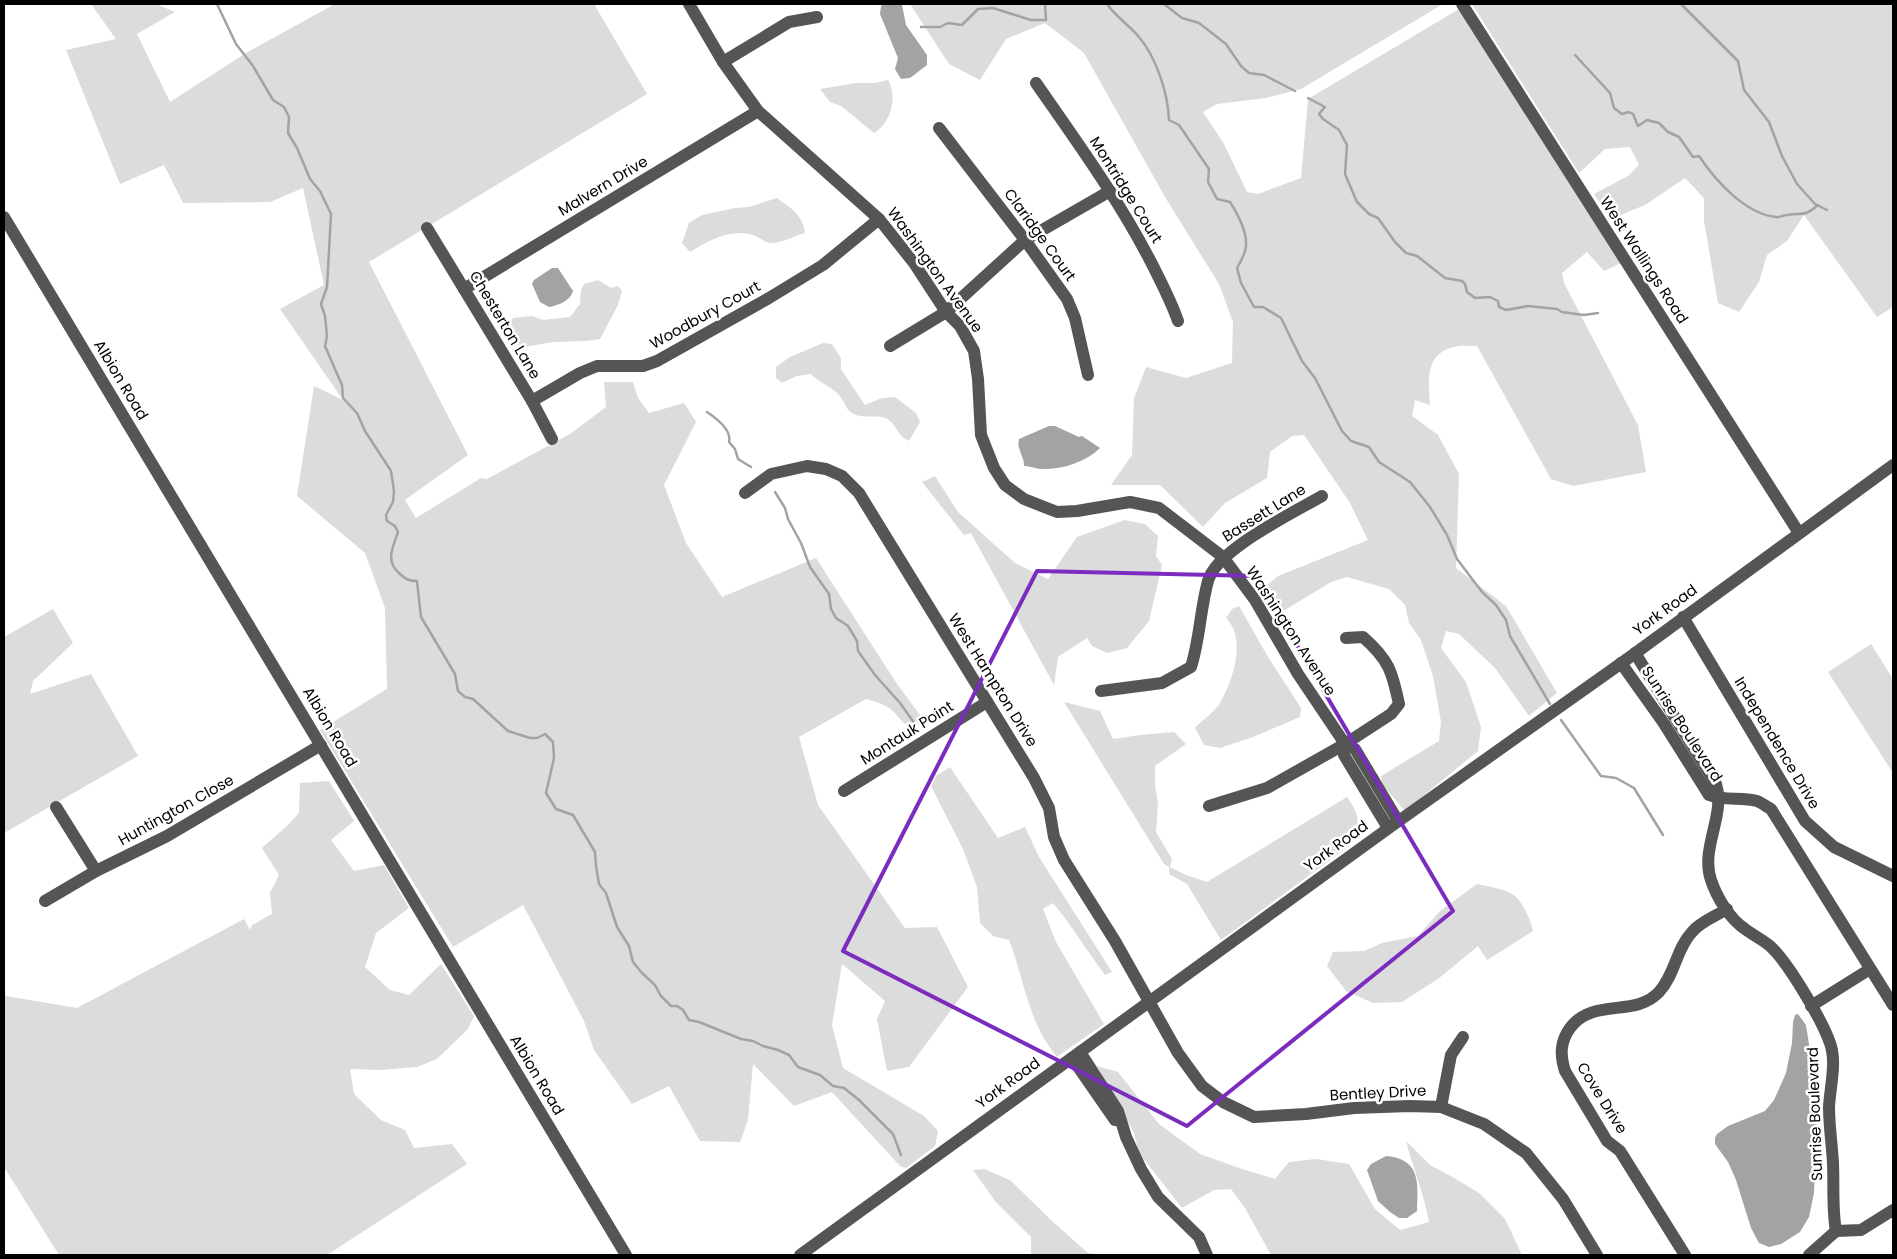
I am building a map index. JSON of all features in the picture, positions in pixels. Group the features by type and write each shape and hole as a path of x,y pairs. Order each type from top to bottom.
{"street":[{"name":"Washington Avenue","path":"690,4 723,62 758,111 879,219 914,263 946,312 960,326 974,351 978,379 981,435 994,468 1005,485 1024,499 1057,512 1076,511 1130,502 1159,508 1223,557 1255,600 1298,674 1345,744 1344,755 1393,825"},
{"name":"West Wallings Road","path":"1462,4 1799,533"},
{"path":"723,62 789,22 817,16"},
{"name":"Montridge Court","path":"1036,83 1110,191 1143,247 1173,305 1178,321"},
{"name":"Malvern Drive","path":"464,289 758,111"},
{"name":"Claridge Court","path":"939,128 1025,240 1067,299 1075,318 1088,375"},
{"path":"890,346 946,312 1025,240 1110,191"},
{"name":"Albion Road","path":"4,217 626,1255"},
{"name":"Woodbury Court","path":"532,401 580,373 597,366 642,366 657,361 769,298 824,264 879,219"},
{"name":"Chesterton Lane","path":"427,228 532,401 552,439"},
{"name":"York Road","path":"800,1255 1893,465"},
{"name":"West Hampton Drive","path":"745,493 771,474 807,466 826,469 842,476 859,493 1034,778 1049,808 1054,836 1064,860 1115,941 1150,1002"},
{"name":"Bassett Lane","path":"1223,557 1250,538 1322,496"},
{"path":"1101,691 1162,683 1191,668 1208,580 1223,557"},
{"name":"Independence Drive","path":"1683,617 1805,821 1834,847 1893,876"},
{"path":"1209,806 1267,788 1345,744 1391,714 1399,704 1393,674 1379,650 1363,637 1346,638"},
{"name":"Sunrise Boulevard","path":"1634,653 1716,784 1719,799 1709,850 1708,869 1711,881 1734,920 1770,946 1784,963 1811,1006 1831,1044 1829,1109 1834,1194 1833,1209 1836,1231"},
{"name":"Sunrise Boulevard","path":"1621,662 1663,722 1708,795 1719,799 1730,798 1758,801 1771,809 1893,1004"},
{"name":"Montauk Point","path":"844,791 987,702"},
{"name":"Huntington Close","path":"45,901 96,871 167,836 321,745"},
{"path":"56,807 96,871"},
{"name":"Cove Drive","path":"1685,1255 1620,1151 1607,1142 1565,1071 1561,1059 1562,1045 1568,1031 1583,1015 1647,1001 1658,993 1672,972 1680,951 1692,930 1727,909"},
{"path":"1811,1006 1870,969"},
{"name":"Bentley Drive","path":"1150,1002 1178,1053 1202,1086 1223,1102 1254,1117 1306,1114 1354,1108 1410,1106 1441,1107 1484,1124 1526,1153 1563,1200 1597,1255"},
{"path":"1441,1107 1451,1056 1463,1037"},
{"path":"1076,1055 1126,1137 1141,1169 1158,1197 1199,1237 1207,1255"},
{"path":"1809,1255 1836,1231 1861,1230 1893,1210"}],"highlighted area":[{"path":"1037,571 1256,576 1453,911 1187,1126 843,951"}],"shaded area":[{"path":"91,4 156,4 175,12 137,34 170,102 246,53 335,4 594,4 647,94 369,262 468,455 405,500 416,518 481,478 487,479 570,434 606,407 604,382 633,382 638,398 649,413 684,403 696,422 664,485 686,543 722,597 816,558 895,681 920,715 922,724 906,724 889,708 866,699 799,737 818,805 905,928 937,927 968,987 909,1067 887,1071 877,1019 885,1001 842,964 832,1025 843,1068 924,1116 938,1131 935,1146 906,1168 900,1166 832,1092 794,1106 753,1064 748,1120 740,1142 700,1141 669,1086 632,1104 594,1050 584,1021 523,905 453,947 320,730 387,689 385,608 365,553 297,496 314,386 343,400 280,309 324,285 303,188 270,202 183,203 164,165 120,184 66,50 116,39"},
{"path":"885,4 902,5 906,25 927,55 927,65 910,78 901,79 895,69 898,58 880,14 881,6"},
{"path":"910,4 1443,4 1301,89 1266,98 1217,104 1203,112 1224,144 1247,192 1258,194 1301,178 1308,99 1459,9 1621,263 1604,271 1587,252 1562,273 1564,283 1638,425 1646,472 1573,486 1551,479 1477,346 1454,347 1437,356 1430,370 1430,405 1415,400 1412,416 1438,435 1459,474 1456,568 1506,606 1557,693 1529,716 1495,668 1459,634 1446,631 1441,648 1466,682 1481,727 1478,751 1405,811 1382,784 1381,776 1439,741 1441,722 1433,676 1421,640 1409,623 1405,605 1389,589 1347,577 1331,582 1280,613 1262,589 1278,576 1368,540 1350,503 1304,435 1292,436 1270,452 1267,478 1225,503 1203,527 1160,485 1111,485 1132,455 1134,398 1146,367 1186,378 1232,363 1233,322 1219,284 1165,197 1084,53 1045,23 1006,39 980,80 949,64"},
{"path":"1472,4 1893,4 1893,307 1877,317 1804,215 1787,241 1767,255 1759,282 1739,312 1718,303 1704,221 1704,198 1685,178 1645,205 1611,219 1594,194 1628,176 1639,165 1630,147 1605,149 1579,173"},
{"path":"888,80 892,94 891,109 885,123 874,133 841,106 830,102 820,89 856,83 875,83"},
{"path":"777,198 799,217 805,233 775,243 766,242 745,233 728,234 720,236 690,252 682,243 689,223 702,215 749,207"},
{"path":"552,268 558,268 573,291 564,302 549,307 540,302 532,284 534,280"},
{"path":"598,280 611,288 618,286 622,291 618,305 600,339 548,343 526,347 518,345 512,339 508,328 513,318 532,316 543,320 570,317 580,304 581,290 584,284"},
{"path":"823,343 832,344 841,358 841,369 865,405 882,398 895,397 916,413 920,422 909,441 902,436 893,424 883,417 860,416 852,413 836,392 811,374 797,376 782,383 776,378 776,367 790,357"},
{"path":"1049,426 1055,426 1079,437 1082,436 1100,448 1080,462 1064,467 1040,469 1024,466 1018,443 1019,439"},
{"path":"935,476 958,512 1015,563 1048,579 1077,537 1124,520 1145,524 1158,536 1156,556 1162,565 1149,621 1127,648 1107,653 1092,646 1087,638 1058,657 1054,685 971,533 964,535 922,482"},
{"path":"1239,606 1268,657 1301,708 1300,717 1253,737 1220,748 1204,745 1195,728 1218,706 1225,694 1233,672 1236,660 1236,637 1226,618 1232,609"},
{"path":"53,609 73,643 33,681 30,694 91,674 138,756 4,833 4,637"},
{"path":"1871,644 1893,679 1893,773 1828,672"},
{"path":"1064,702 1100,711 1113,739 1174,732 1186,744 1155,766 1155,785 1158,805 1156,832 1172,859 1170,867 1186,875 1207,882 1347,797 1357,816 1358,822 1355,833 1348,847 1221,940 1187,884 1169,874 1169,867 1164,864"},
{"path":"950,767 998,838 1025,827 1039,857 1112,972 1105,975 1053,903 1043,909 1056,942 1104,1024 1057,1057 1045,1041 1036,1024 1009,940 993,936 980,923 977,887 963,849 931,786 937,775"},
{"path":"329,781 354,821 331,840 354,871 384,865 409,908 376,933 365,967 390,990 409,995 441,964 474,1016 468,1029 437,1059 417,1067 381,1070 350,1069 354,1094 381,1120 405,1130 414,1148 452,1144 467,1164 327,1255 59,1255 4,1167 4,992 6,996 77,1008 244,919 250,930 252,925 272,914 270,893 279,875 262,848 299,813 300,783"},
{"path":"1477,884 1502,889 1515,896 1526,912 1533,931 1487,960 1478,946 1438,979 1402,1002 1373,1003 1346,991 1327,966 1333,952 1364,951 1382,943 1418,936 1440,911"},
{"path":"1798,1014 1806,1025 1811,1076 1815,1090 1817,1120 1814,1193 1809,1217 1800,1232 1781,1244 1769,1247 1759,1243 1751,1228 1736,1180 1728,1162 1715,1144 1715,1138 1717,1134 1728,1126 1765,1111 1774,1100 1786,1073 1792,1043 1793,1022 1795,1015"},
{"path":"1097,1066 1118,1072 1159,1124 1200,1154 1275,1179 1289,1162 1316,1159 1349,1164 1375,1209 1400,1230 1429,1222 1406,1141 1430,1165 1479,1193 1505,1219 1522,1255 1271,1255 1245,1208 1231,1189 1214,1190 1182,1208 1139,1153 1134,1133"},
{"path":"1386,1156 1406,1162 1415,1174 1418,1191 1417,1211 1407,1218 1399,1218 1378,1201 1367,1170 1371,1164"},
{"path":"984,1169 1010,1180 1088,1253 1104,1255 1031,1255 1031,1237 995,1201 973,1170"}],"waterway":[{"path":"217,4 236,44 253,66 273,100 284,107 289,117 288,133 297,148 310,179 320,191 331,214 327,287 321,304 325,316 327,336 325,346 342,385 343,398 357,413 365,431 391,471 394,491 393,502 386,515 387,521 395,526 398,532 392,548 392,564 403,577 417,581 421,617 455,674 458,691 465,697 473,699 508,731 530,738 537,738 545,734 553,742 554,758 546,793 556,809 573,815 595,852 599,884 606,893 617,927 629,946 633,962 655,985 661,996 671,1006 677,1006 683,1010 689,1020 778,1050 789,1055 798,1067 820,1075 833,1086 844,1088 859,1100 893,1134 901,1155"},
{"path":"921,27 940,27 948,23 962,25 978,9 993,8 1031,20 1046,20 1045,4"},
{"path":"1107,4 1145,45 1156,65 1164,87 1169,120 1179,125 1209,169 1208,182 1217,199 1230,202 1238,217 1245,234 1246,245 1237,268 1241,283 1254,307 1263,307 1281,318 1302,361 1315,378 1342,431 1351,441 1369,447 1379,462 1410,482 1430,507 1447,535 1457,559 1482,592 1496,605 1506,620 1510,636 1550,704"},
{"path":"1164,4 1182,18 1199,23 1226,44 1241,66 1249,73 1264,75 1295,91"},
{"path":"1681,4 1738,61 1744,90 1769,122 1782,156 1797,184 1815,204 1827,210"},
{"path":"1575,55 1610,93 1614,108 1622,114 1629,112 1633,114 1638,126 1647,120 1659,123 1668,132 1679,137 1693,157 1699,156 1722,185 1753,210 1764,215 1777,217 1806,213 1818,205"},
{"path":"1308,98 1325,107 1319,114 1339,130 1347,145 1345,174 1357,202 1369,214 1378,218 1395,242 1406,253 1417,256 1445,278 1462,281 1467,292 1475,298 1490,297 1498,301 1499,307 1506,310 1528,306 1557,309 1562,312 1584,315 1598,313"},
{"path":"707,412 726,429 729,442 735,449 738,459 751,467"},
{"path":"775,492 785,508 788,519 801,543 810,567 829,594 831,609 836,618 848,626 857,641 858,651 915,724"},
{"path":"1561,720 1601,776 1616,778 1634,788 1663,835"}]}
